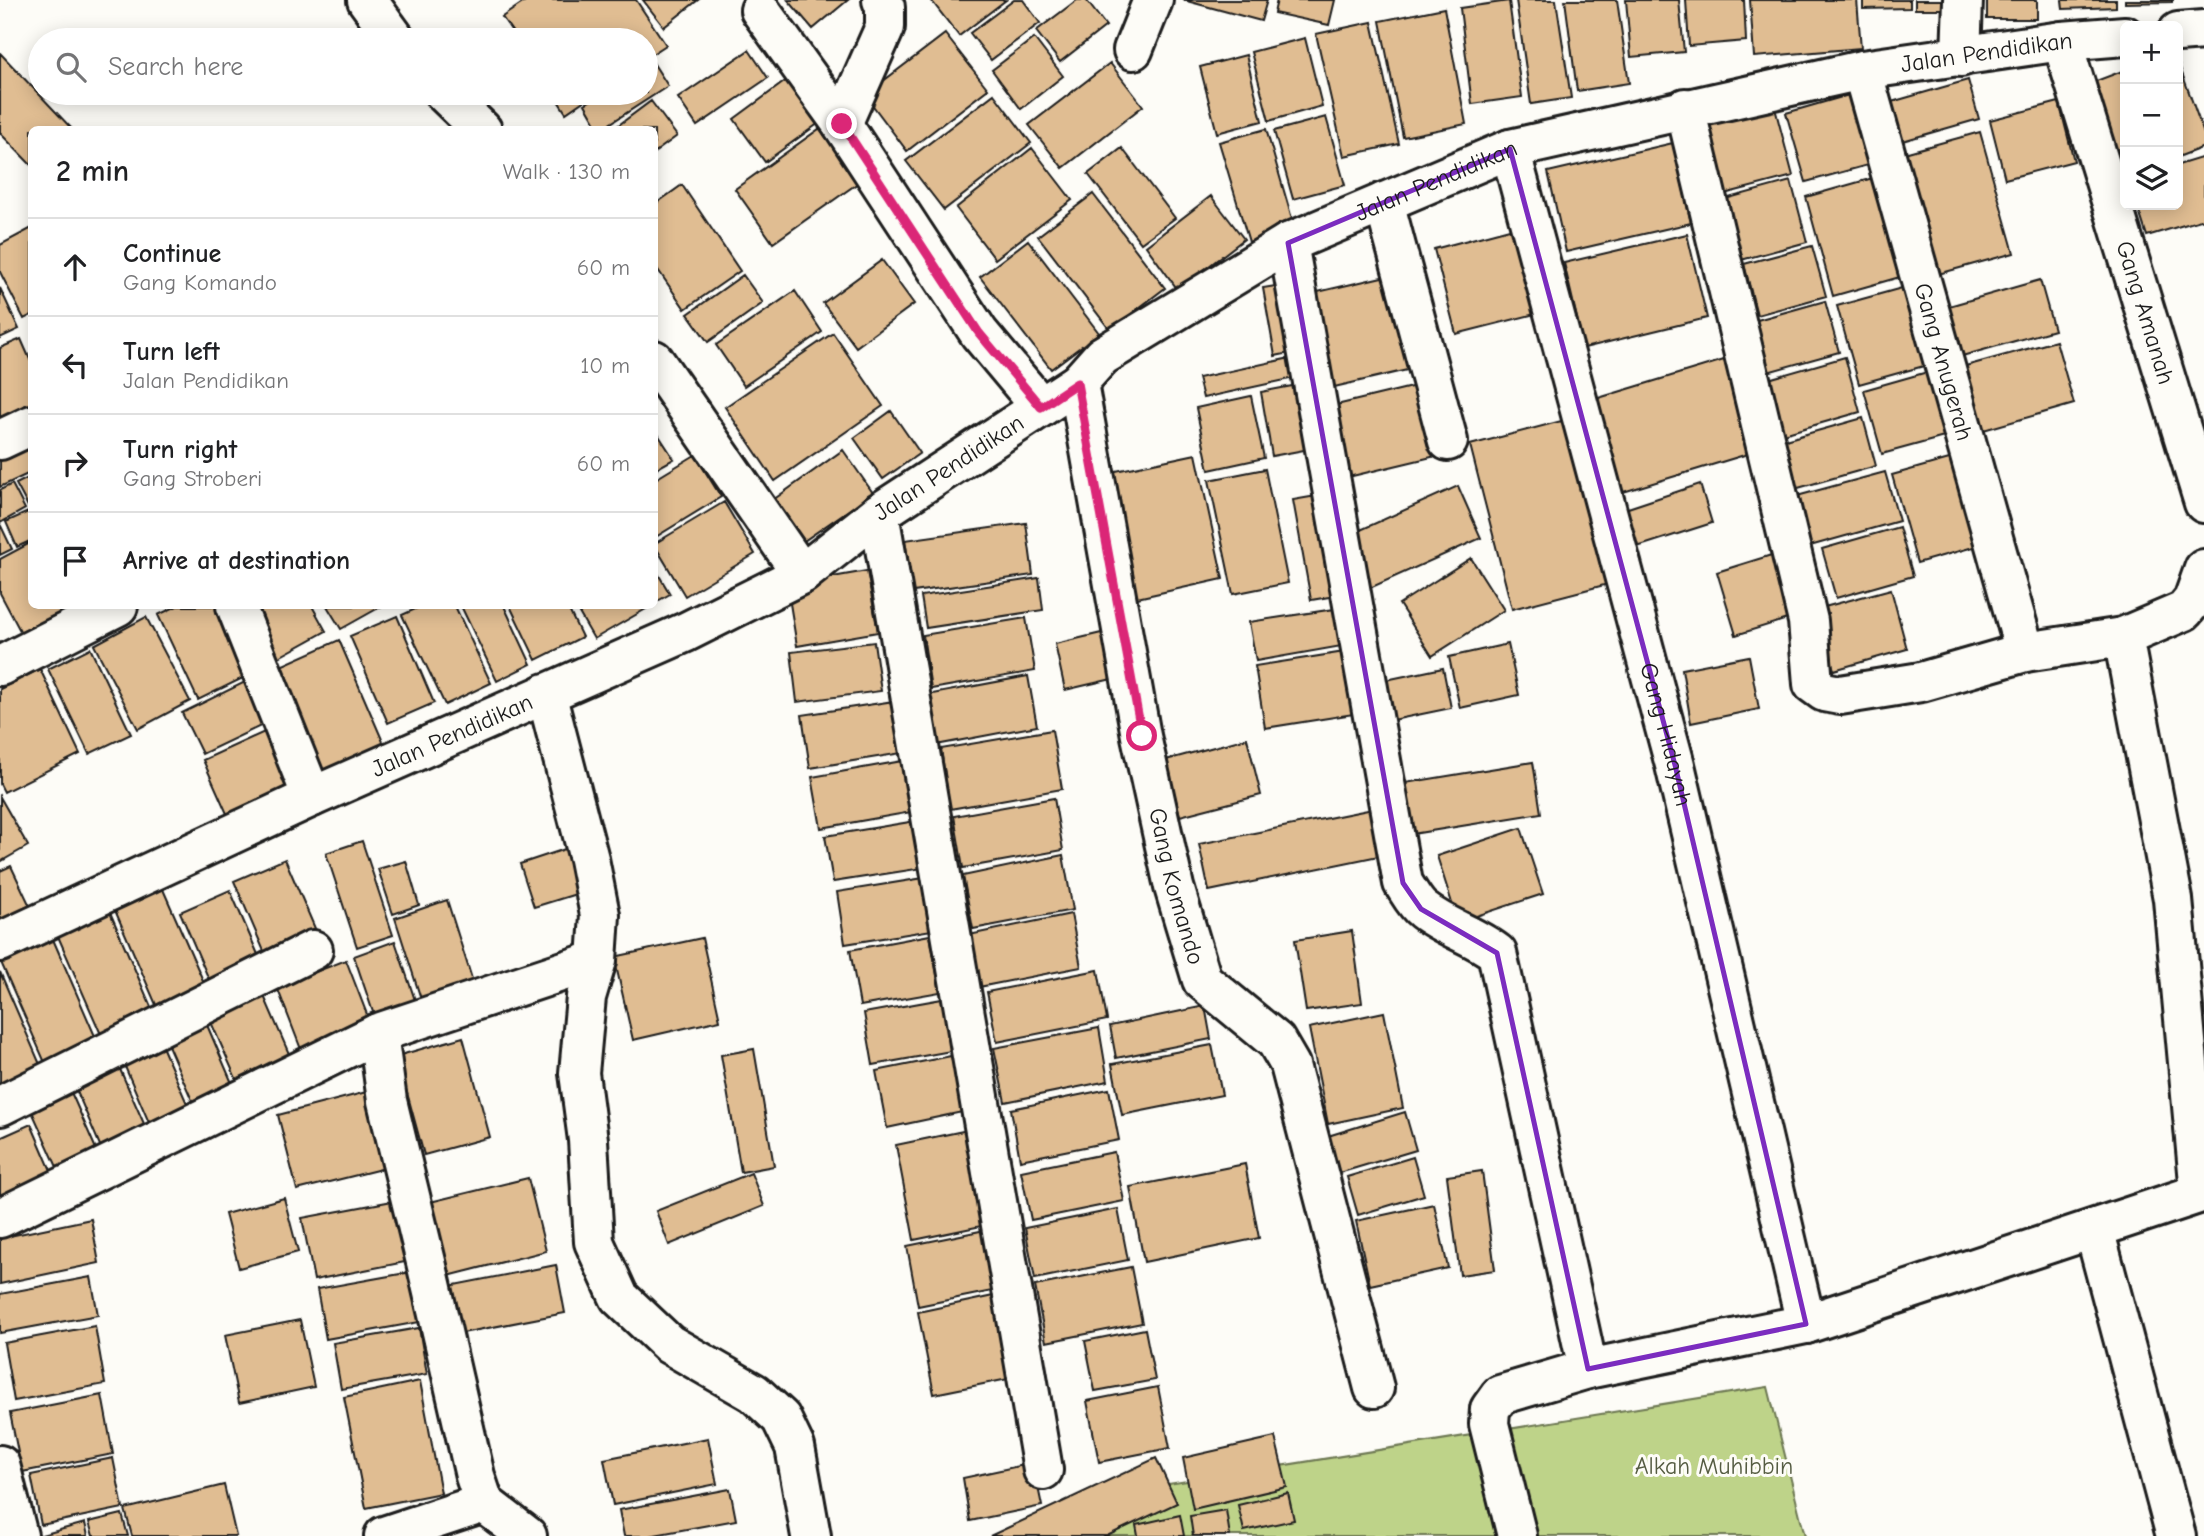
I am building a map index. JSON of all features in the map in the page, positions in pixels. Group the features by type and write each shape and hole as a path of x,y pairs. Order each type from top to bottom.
{"street":[{"path":"368,0 388,28"},
{"path":"842,124 886,27 882,0"},
{"path":"1133,50 1153,0"},
{"path":"1961,57 1963,0"},
{"path":"760,10 842,124 979,333 1041,407"},
{"path":"2183,32 2204,30"},
{"name":"Jalan Pendidikan","path":"0,942 312,797 686,632 802,574 879,513 1077,383 1102,356 1288,243 1510,149 1685,108 1862,71 2063,41 2120,36"},
{"name":"Gang Amanah","path":"2063,41 2204,503"},
{"name":"Gang Anugerah","path":"1862,71 2025,652"},
{"path":"456,105 478,126"},
{"path":"1685,108 1808,621 1813,684 1824,692 1840,695 1922,682 2025,652 2123,637 2184,611 2193,600 2204,569"},
{"name":"Gang Hidayah","path":"1510,149 1675,765 1806,1324"},
{"path":"1384,202 1448,441"},
{"path":"1288,243 1403,883 1421,909 1452,928 1482,941 1497,953 1588,1368"},
{"path":"658,366 802,574"},
{"name":"Gang Komando","path":"1077,383 1139,723 1174,887 1202,979 1276,1041 1290,1065 1374,1388"},
{"path":"0,440 28,427"},
{"path":"879,513 1043,1469"},
{"path":"0,666 112,609"},
{"path":"237,609 312,797"},
{"path":"1517,1536 1489,1424 1490,1409 1500,1395 1588,1368 1806,1324 2202,1193 2173,899 2123,637"},
{"path":"545,693 589,859 600,915 597,960 586,997 579,1073 588,1140 594,1242 619,1297 669,1344 754,1393 781,1418 795,1447 811,1536"},
{"path":"0,1106 313,950"},
{"path":"0,1218 378,1033 597,960"},
{"path":"378,1033 387,1101 475,1476 484,1503 527,1536"},
{"path":"2094,1228 2176,1536"},
{"path":"0,1465 18,1536"},
{"path":"384,1536 484,1503"}],"highlighted area":[{"path":"1510,149 1675,765 1806,1324 1588,1369 1497,953 1421,909 1403,883 1288,243"}],"green space":[{"name":"Alkah Muhibbin","path":"1768,1387 1805,1536 1044,1536 1150,1487"}],"building":[{"path":"527,0 636,0 655,28 510,28 502,17"},
{"path":"643,0 698,0 664,27"},
{"path":"788,0 848,0 813,29"},
{"path":"931,0 1006,0 959,36"},
{"path":"1014,0 1023,0 1040,23 991,60 970,33"},
{"path":"1077,0 1086,0 1106,26 1060,62 1036,31"},
{"path":"1183,0 1267,0 1261,21"},
{"path":"1277,0 1335,0 1329,25 1274,13"},
{"path":"1516,0 1556,0 1571,98 1531,104"},
{"path":"1565,0 1617,0 1629,83 1577,91"},
{"path":"1626,0 1679,0 1684,52 1631,57"},
{"path":"1686,0 1744,0 1746,41 1689,46"},
{"path":"1750,0 1857,0 1861,48 1754,57"},
{"path":"1863,0 1910,0 1910,8 1863,9"},
{"path":"1915,0 1960,0 1960,9 1915,9"},
{"path":"1987,0 2037,0 2037,19 1987,19"},
{"path":"2062,0 2116,0 2116,7 2063,9"},
{"path":"2125,0 2172,0 2172,2 2125,3"},
{"path":"1509,1 1522,97 1472,104 1460,8"},
{"path":"1444,8 1466,124 1403,137 1380,21"},
{"path":"1372,22 1399,144 1344,156 1316,34"},
{"path":"658,33 666,45 658,50"},
{"path":"945,34 988,89 907,151 865,95"},
{"path":"1034,38 1063,76 1021,109 992,70"},
{"path":"1305,38 1322,106 1269,121 1251,52"},
{"path":"749,50 768,78 697,126 678,98"},
{"path":"0,53 28,83 28,105 49,105 69,126 28,126 28,162 0,133"},
{"path":"1246,55 1262,121 1217,133 1200,67"},
{"path":"1110,63 1143,106 1063,168 1029,125"},
{"path":"658,70 668,86 658,92"},
{"path":"2120,72 2120,172 2088,84"},
{"path":"795,74 826,118 765,162 734,119"},
{"path":"2183,76 2204,134 2204,147 2183,155"},
{"path":"1968,80 1979,119 1892,144 1881,105"},
{"path":"1856,93 1875,163 1806,182 1786,113"},
{"path":"994,94 1031,143 944,210 906,161"},
{"path":"2059,102 2074,161 2005,179 1990,120"},
{"path":"561,105 578,105 566,113"},
{"path":"586,105 639,105 606,126 598,126"},
{"path":"646,105 654,105 677,136 658,150 658,126 617,126"},
{"path":"1775,108 1793,176 1724,194 1707,126"},
{"path":"1326,117 1345,185 1293,199 1274,131"},
{"path":"826,124 865,178 773,243 735,189"},
{"path":"1266,129 1295,229 1249,242 1219,142"},
{"path":"1980,132 2014,253 1931,276 1897,155"},
{"path":"1673,143 1691,223 1566,252 1548,172"},
{"path":"1032,148 1072,200 995,259 956,208"},
{"path":"1122,148 1175,218 1141,243 1088,174"},
{"path":"2204,157 2204,219 2147,236 2139,210 2183,210 2183,163"},
{"path":"1880,176 1907,275 1833,296 1806,197"},
{"path":"1791,181 1807,242 1730,263 1714,202"},
{"path":"682,185 740,271 685,309 658,270 658,202"},
{"path":"1093,194 1165,288 1110,330 1038,236"},
{"path":"1211,196 1244,239 1178,290 1146,246"},
{"path":"1517,227 1539,313 1456,334 1434,249"},
{"path":"28,230 28,317 24,319 0,272 0,245"},
{"path":"1687,234 1707,318 1584,348 1564,263"},
{"path":"1028,240 1099,333 1051,369 980,277"},
{"path":"1812,246 1826,296 1757,315 1744,264"},
{"path":"882,260 914,304 856,347 823,303"},
{"path":"1399,273 1420,367 1330,388 1309,294"},
{"path":"743,275 763,303 708,342 688,314"},
{"path":"2040,280 2054,330 1955,358 1942,308"},
{"path":"1288,284 1300,351 1275,356 1263,288"},
{"path":"1909,286 1931,364 1859,384 1837,306"},
{"path":"0,288 19,329 0,338"},
{"path":"795,291 822,332 744,386 716,345"},
{"path":"1825,301 1839,352 1764,373 1750,322"},
{"path":"833,333 883,406 775,481 725,407"},
{"path":"21,339 28,355 28,415 0,426 0,348"},
{"path":"2056,341 2074,404 1980,431 1962,367"},
{"path":"1295,357 1299,377 1203,398 1198,378"},
{"path":"1845,357 1860,412 1773,437 1758,382"},
{"path":"1724,360 1751,453 1620,493 1592,400"},
{"path":"1938,369 1955,434 1882,454 1864,390"},
{"path":"1308,383 1320,447 1272,456 1261,392"},
{"path":"1424,384 1440,455 1344,478 1328,407"},
{"path":"1251,396 1264,458 1209,470 1196,408"},
{"path":"891,411 920,453 883,479 854,438"},
{"path":"1863,418 1876,466 1791,490 1778,442"},
{"path":"1569,419 1612,583 1512,609 1470,445"},
{"path":"658,434 674,459 658,468"},
{"path":"28,448 28,474 0,487 0,461"},
{"path":"843,450 873,493 788,552 759,510"},
{"path":"1196,454 1223,579 1137,598 1111,472"},
{"path":"695,455 721,497 658,536 658,478"},
{"path":"1960,456 1984,544 1917,563 1892,475"},
{"path":"1265,469 1288,583 1233,594 1209,480"},
{"path":"1885,472 1899,521 1810,546 1797,496"},
{"path":"28,478 28,506 16,484"},
{"path":"12,484 25,509 0,523 0,490"},
{"path":"1700,484 1712,523 1634,548 1622,510"},
{"path":"1458,486 1481,538 1370,588 1347,536"},
{"path":"1328,494 1347,594 1311,600 1293,500"},
{"path":"724,502 755,554 685,596 658,551 658,542"},
{"path":"28,512 28,542 17,547 6,522"},
{"path":"1026,523 1033,575 913,592 905,540"},
{"path":"0,527 12,549 0,555"},
{"path":"1899,527 1913,576 1836,598 1822,549"},
{"path":"28,544 28,609 73,609 77,615 26,642 0,593 0,559"},
{"path":"1781,552 1800,615 1736,635 1717,572"},
{"path":"1471,558 1504,610 1432,656 1399,604"},
{"path":"867,571 878,632 797,646 787,585"},
{"path":"658,574 670,594 658,601"},
{"path":"1039,578 1043,610 926,628 921,596"},
{"path":"1891,589 1907,649 1834,670 1817,609"},
{"path":"1348,607 1353,644 1256,661 1249,622"},
{"path":"171,609 216,609 249,675 198,700 158,615"},
{"path":"244,609 314,609 326,631 272,661"},
{"path":"329,609 377,609 341,629"},
{"path":"415,609 456,609 491,683 445,705 402,615"},
{"path":"462,609 505,609 531,664 497,681"},
{"path":"511,609 568,609 582,637 536,660"},
{"path":"577,609 646,609 594,639"},
{"path":"397,616 434,703 388,723 350,636"},
{"path":"146,617 190,701 138,729 94,645"},
{"path":"1026,618 1035,671 931,689 923,635"},
{"path":"1114,630 1125,676 1065,690 1055,644"},
{"path":"339,640 387,751 322,780 274,669"},
{"path":"874,642 881,691 797,702 791,652"},
{"path":"1508,644 1519,695 1460,708 1449,657"},
{"path":"90,648 131,734 89,754 48,669"},
{"path":"1351,651 1360,713 1265,728 1255,666"},
{"path":"1749,656 1759,709 1691,723 1682,669"},
{"path":"1443,668 1451,708 1388,721 1381,681"},
{"path":"40,669 80,754 4,792 0,784 0,689"},
{"path":"1028,676 1037,726 936,745 927,695"},
{"path":"247,681 267,723 202,754 182,713"},
{"path":"894,701 902,753 810,768 802,715"},
{"path":"271,729 300,794 232,825 203,760"},
{"path":"1052,730 1062,789 950,809 941,749"},
{"path":"1247,738 1261,795 1180,816 1166,760"},
{"path":"908,760 917,811 821,828 812,777"},
{"path":"1533,762 1541,813 1412,834 1405,783"},
{"path":"0,797 28,846 0,862"},
{"path":"1054,798 1063,850 963,868 954,816"},
{"path":"1383,807 1393,853 1209,891 1199,844"},
{"path":"916,821 923,868 833,882 825,836"},
{"path":"1521,828 1543,894 1458,922 1437,856"},
{"path":"362,841 393,935 357,947 326,853"},
{"path":"574,846 589,890 534,907 520,864"},
{"path":"1063,855 1073,910 973,929 963,876"},
{"path":"285,859 320,940 269,963 234,881"},
{"path":"406,861 419,905 393,914 378,869"},
{"path":"11,866 30,906 0,921 0,871"},
{"path":"924,878 932,930 845,944 837,892"},
{"path":"162,887 208,992 160,1014 114,908"},
{"path":"230,890 263,966 213,989 180,912"},
{"path":"447,900 473,982 421,999 395,918"},
{"path":"109,910 155,1016 103,1039 57,934"},
{"path":"1071,914 1081,967 979,987 969,935"},
{"path":"1352,931 1362,1003 1306,1011 1295,940"},
{"path":"930,935 940,992 860,1006 850,950"},
{"path":"52,937 98,1043 46,1065 0,960"},
{"path":"702,938 720,1020 633,1040 614,957"},
{"path":"395,941 418,1009 377,1024 354,956"},
{"path":"346,960 373,1030 304,1057 277,987"},
{"path":"1098,970 1107,1020 997,1042 987,992"},
{"path":"0,972 42,1069 0,1087"},
{"path":"264,996 296,1070 243,1094 210,1020"},
{"path":"942,999 951,1051 873,1065 864,1013"},
{"path":"1205,1006 1211,1039 1116,1058 1110,1026"},
{"path":"1384,1012 1403,1108 1328,1124 1309,1028"},
{"path":"207,1025 238,1097 198,1114 167,1043"},
{"path":"1099,1028 1108,1081 1005,1102 994,1048"},
{"path":"463,1037 490,1137 424,1155 397,1056"},
{"path":"161,1044 192,1115 153,1132 123,1062"},
{"path":"1212,1045 1222,1095 1122,1115 1112,1064"},
{"path":"754,1049 774,1166 741,1172 721,1055"},
{"path":"956,1055 967,1111 887,1128 876,1071"},
{"path":"119,1067 149,1135 104,1155 75,1087"},
{"path":"378,1089 397,1165 297,1190 278,1115"},
{"path":"1109,1089 1119,1140 1020,1160 1011,1109"},
{"path":"70,1090 100,1158 61,1176 30,1107"},
{"path":"1405,1112 1416,1150 1339,1173 1328,1136"},
{"path":"31,1124 56,1182 5,1205 0,1194 0,1138"},
{"path":"968,1130 986,1225 914,1240 896,1145"},
{"path":"1114,1152 1124,1201 1031,1220 1021,1171"},
{"path":"1413,1157 1424,1195 1358,1215 1347,1177"},
{"path":"1245,1164 1259,1238 1144,1262 1130,1187"},
{"path":"1482,1171 1495,1270 1460,1275 1447,1176"},
{"path":"751,1173 764,1206 669,1245 656,1211"},
{"path":"528,1178 546,1251 444,1277 426,1203"},
{"path":"284,1198 298,1252 239,1268 225,1214"},
{"path":"403,1199 415,1260 314,1280 302,1218"},
{"path":"1434,1204 1448,1268 1370,1285 1356,1221"},
{"path":"1118,1209 1128,1260 1035,1279 1025,1228"},
{"path":"91,1219 99,1263 0,1284 0,1238"},
{"path":"990,1229 1002,1289 918,1306 907,1246"},
{"path":"556,1265 565,1313 457,1334 449,1286"},
{"path":"1131,1267 1142,1323 1046,1342 1035,1286"},
{"path":"417,1271 425,1321 326,1339 317,1289"},
{"path":"91,1277 98,1315 0,1333 0,1294"},
{"path":"998,1295 1013,1378 934,1394 918,1312"},
{"path":"300,1320 314,1387 239,1403 225,1335"},
{"path":"95,1326 105,1384 14,1401 4,1343"},
{"path":"419,1328 427,1374 341,1389 333,1343"},
{"path":"1145,1329 1155,1380 1095,1391 1085,1341"},
{"path":"420,1381 441,1493 366,1508 344,1397"},
{"path":"1158,1387 1170,1448 1099,1462 1087,1401"},
{"path":"102,1395 113,1454 22,1472 10,1413"},
{"path":"1275,1437 1287,1487 1193,1509 1183,1458"},
{"path":"708,1438 717,1484 613,1505 604,1459"},
{"path":"113,1458 123,1508 41,1525 31,1475"},
{"path":"1156,1458 1177,1503 1107,1536 990,1536"},
{"path":"1033,1463 1042,1506 970,1521 963,1478"},
{"path":"224,1485 236,1536 132,1536 125,1509"},
{"path":"730,1489 736,1520 649,1536 624,1536 619,1510"},
{"path":"1288,1493 1294,1520 1244,1531 1238,1505"},
{"path":"1226,1510 1230,1536 1193,1536 1190,1516"},
{"path":"122,1514 128,1536 93,1536 89,1522"},
{"path":"1180,1515 1184,1536 1138,1536 1136,1525"},
{"path":"85,1523 88,1536 38,1536"}],"route":[{"path":"842,124 979,333 1041,407 1077,383 1142,736"}]}
